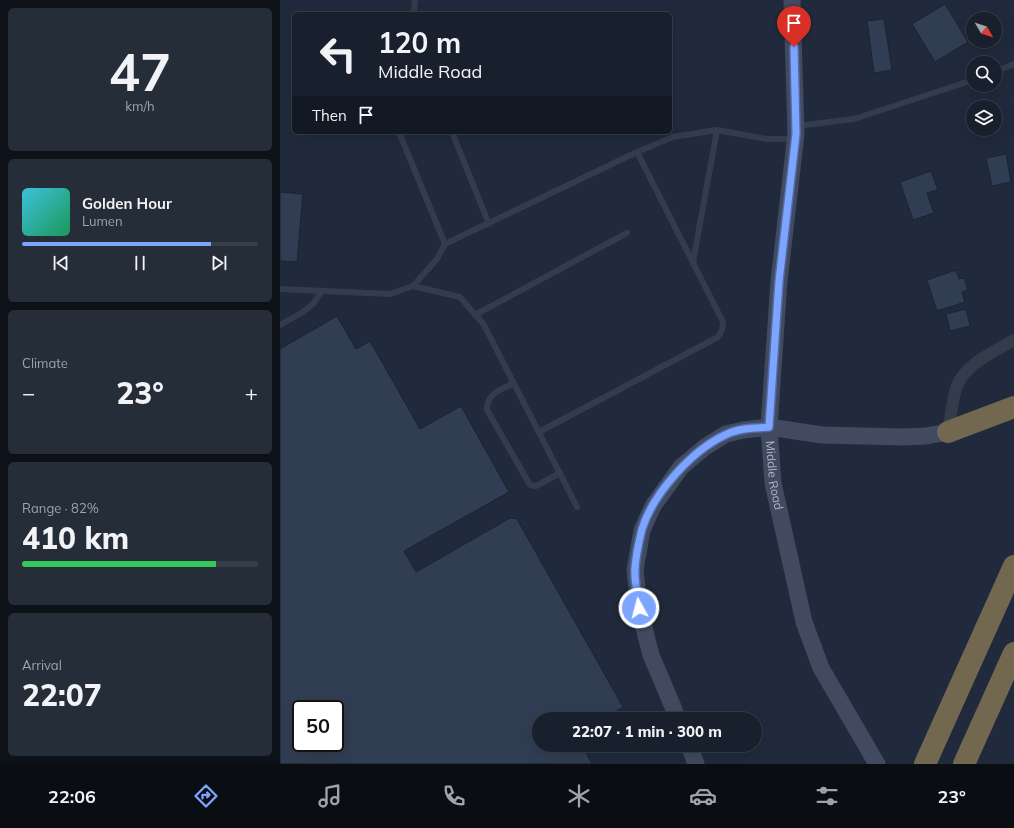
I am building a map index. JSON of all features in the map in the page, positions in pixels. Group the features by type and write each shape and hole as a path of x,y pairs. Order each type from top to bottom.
{"highway":[{"path":"948,432 1014,407"},
{"path":"925,764 1014,566"},
{"path":"964,764 1014,653"}],"main road":[{"name":"Middle Road","path":"792,0 796,133 779,281 769,427 773,483 804,622 821,668 876,764"},
{"path":"675,712 651,655 639,608 635,570 642,530 653,506 682,467 705,446 726,434 743,430 769,427 822,435 919,437 948,432"},
{"path":"691,752 696,764"}],"street":[{"path":"948,432 956,390 964,374 977,362 1014,340"}],"lane":[{"path":"414,12 415,0"},
{"path":"1002,69 1014,64"},
{"path":"280,289 390,294 413,286 437,259 445,244 638,152 673,137 717,130 767,139 854,119 966,82"},
{"path":"693,262 717,130"},
{"path":"400,134 445,244"},
{"path":"453,134 489,224"},
{"path":"539,432 718,337 722,330 723,322 638,152"},
{"path":"475,315 627,233"},
{"path":"413,286 460,297 484,325 577,507"},
{"path":"280,325 303,312 313,304 322,291"},
{"path":"514,383 490,396 487,403 487,410 530,485 536,486 560,474"}],"building":[{"path":"945,4 966,39 966,43 935,62 912,24"},
{"path":"884,19 892,70 874,73 867,21"},
{"path":"1006,154 1011,182 992,186 986,158"},
{"path":"931,171 938,190 927,193 934,213 913,220 900,182"},
{"path":"280,192 303,194 297,262 280,261"},
{"path":"956,270 959,279 964,278 968,290 962,292 965,302 937,311 927,280"},
{"path":"966,309 970,326 950,331 946,314"},
{"path":"337,316 356,349 370,341 420,429 461,406 509,492 404,551 416,572 510,518 517,519 623,707 614,712 532,712 532,752 586,752 592,764 280,764 280,349"}],"route":[{"path":"639,608 635,570 642,530 653,506 682,467 705,446 726,434 743,430 769,427 779,281 796,134 794,47"}]}
